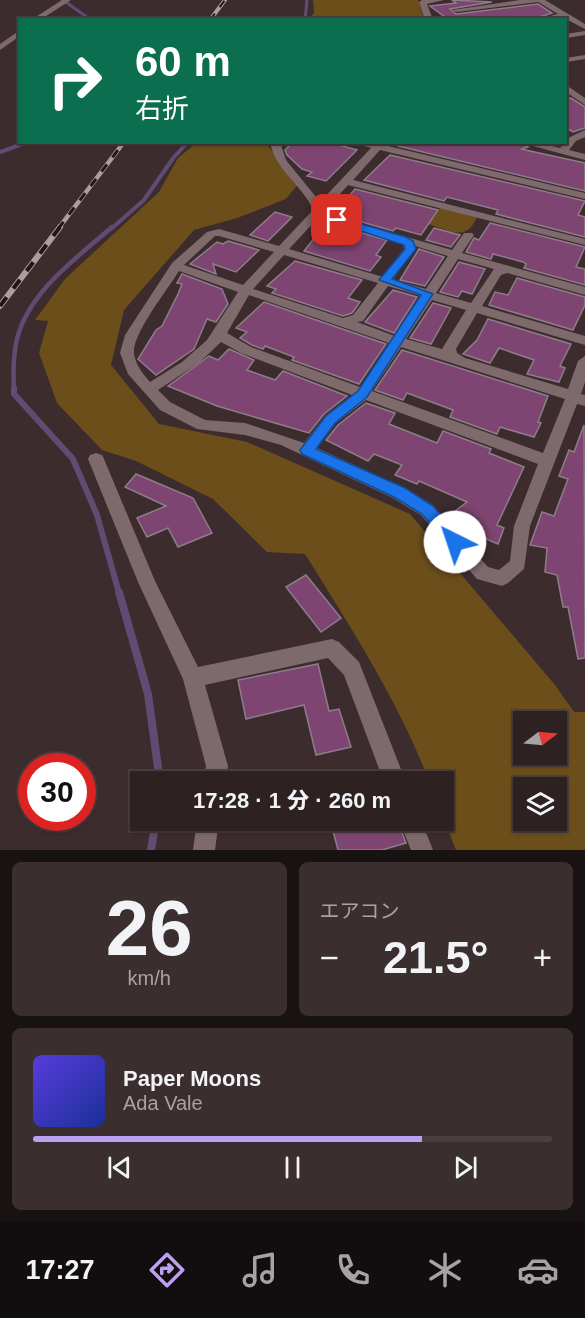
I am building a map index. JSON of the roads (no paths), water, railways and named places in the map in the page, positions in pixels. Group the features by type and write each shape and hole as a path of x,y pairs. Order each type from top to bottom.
{"street":[{"path":"37,18 67,0"},
{"path":"428,18 423,2 440,0 466,18"},
{"path":"456,10 539,0 585,27"},
{"path":"548,18 566,15"},
{"path":"567,36 585,33"},
{"path":"0,48 18,34"},
{"path":"567,60 585,57"},
{"path":"570,95 585,92"},
{"path":"570,95 585,102"},
{"path":"562,152 573,139 585,133"},
{"path":"276,144 286,166 316,200 316,212"},
{"path":"149,389 180,370 219,335 246,289 380,144 585,196"},
{"path":"531,144 585,157"},
{"path":"345,181 585,242"},
{"path":"316,212 585,291"},
{"path":"585,341 219,231 211,234 176,266 132,335 127,353 135,374 165,406 202,425 245,429 307,450 399,493 427,510 483,574 502,578 518,564 522,526 547,461 579,398 585,361"},
{"path":"307,450 331,419 363,394 468,235"},
{"path":"343,322 358,318 384,280 410,249 409,243 402,239"},
{"path":"176,266 396,341 451,356 460,361 579,398"},
{"path":"451,356 449,349 496,272 507,269"},
{"path":"219,335 246,350 547,461"},
{"path":"96,459 147,582 193,678 217,766 216,771"},
{"path":"193,678 332,648 352,669 391,771"},
{"path":"204,850 207,831"},
{"path":"414,831 422,850"}],"waterway":[{"path":"63,0 88,18"},
{"path":"305,18 307,0"},
{"path":"0,152 22,144"},
{"path":"111,229 144,200 174,157 186,144"},
{"path":"112,227 70,263 32,306 17,339 14,394 73,459 97,515 119,593"},
{"path":"119,592 148,694 158,771"},
{"path":"151,850 154,831"}],"railway":[{"path":"212,18 225,0"},
{"path":"58,229 122,144"},
{"path":"0,306 60,227"}]}
